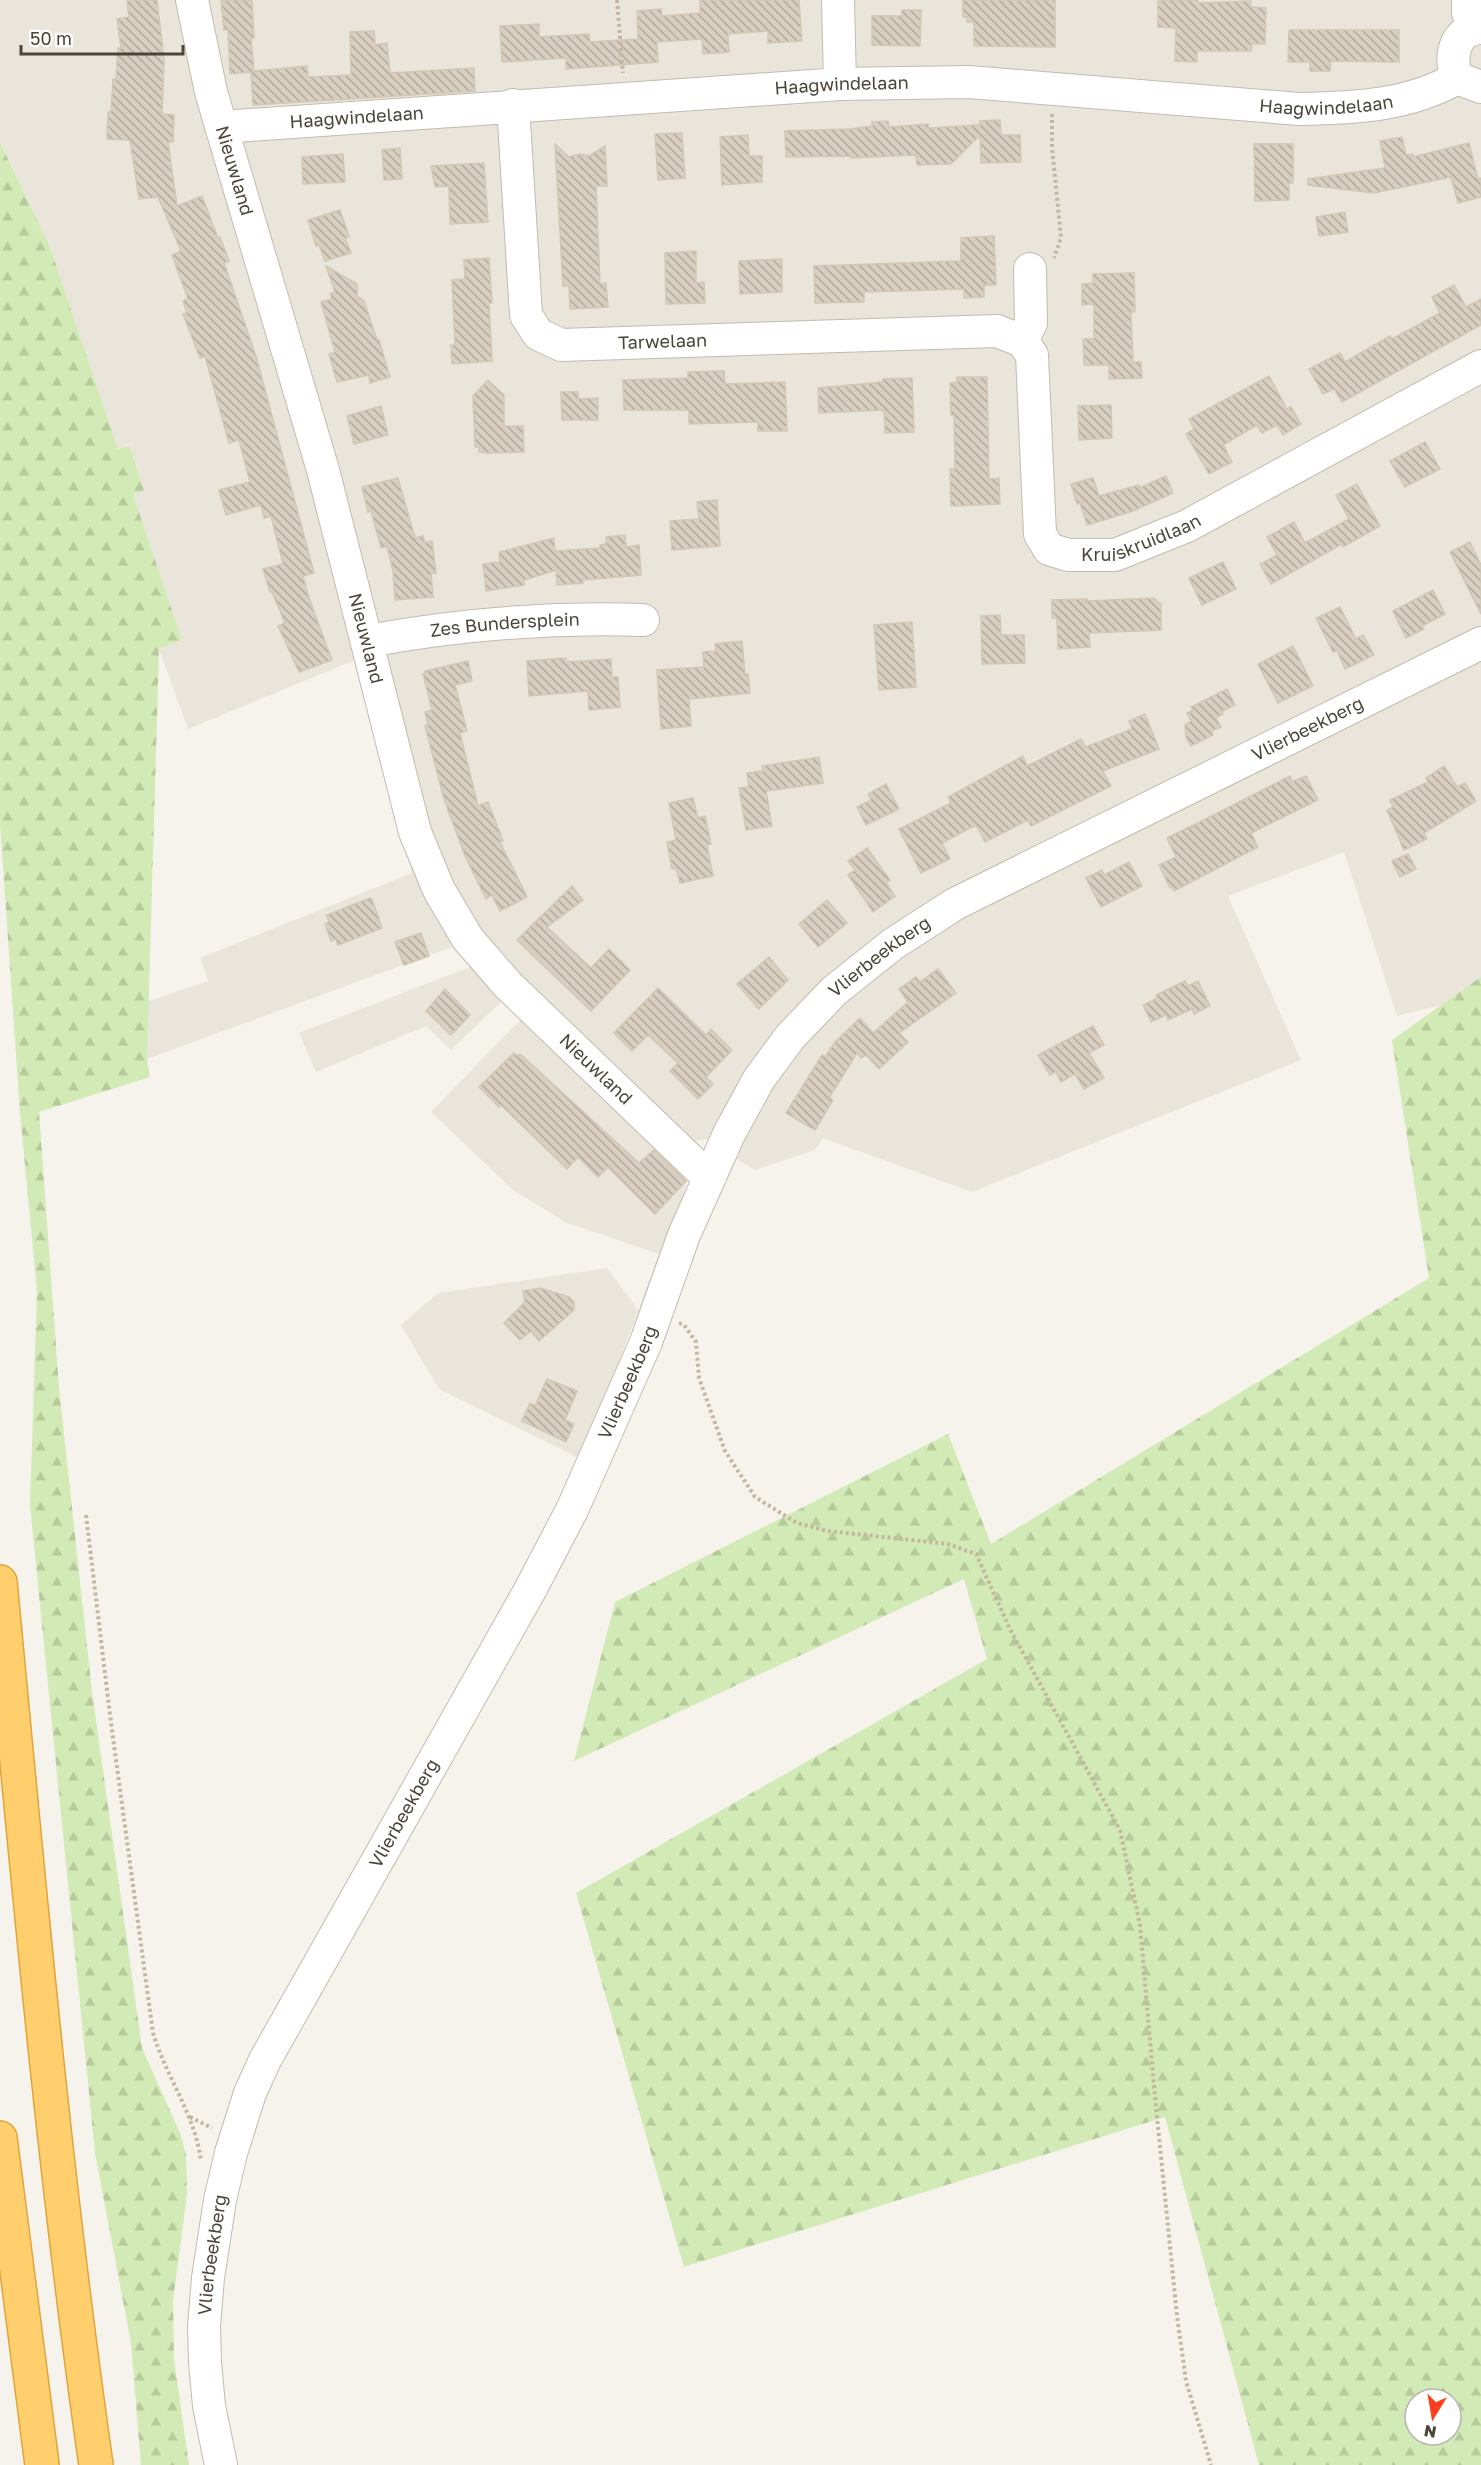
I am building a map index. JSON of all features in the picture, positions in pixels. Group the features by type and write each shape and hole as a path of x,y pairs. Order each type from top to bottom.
{"highway":[{"path":"0,1582 47,2079 77,2330 96,2465"},
{"path":"0,2138 42,2465"}],"street":[{"name":"Nieuwland","path":"192,0 195,22 221,127 324,470 415,832 439,890 468,939 516,993 710,1178"},
{"path":"838,0 840,84"},
{"path":"1469,83 1452,66 1453,50 1462,34 1475,19"},
{"name":"Haagwindelaan","path":"221,127 840,84 969,82 1299,108 1352,108 1397,101 1443,86 1469,83"},
{"name":"Tarwelaan","path":"513,105 526,315 538,334 561,345 997,331 1022,341"},
{"path":"1022,341 1031,323 1030,269"},
{"name":"Kruiskruidlaan","path":"1022,341 1032,355 1040,534 1049,549 1068,555 1115,555 1187,526 1481,366"},
{"name":"Zes Bundersplein","path":"368,641 494,622 578,618 643,620"},
{"name":"Vlierbeekberg","path":"221,2465 209,2406 205,2362 206,2302 220,2200 236,2136 250,2093 265,2060 313,1972 562,1531 623,1395 655,1317 684,1235 729,1134 759,1079 790,1037 834,991 893,944 955,904 1481,643"}],"path":[{"path":"617,0 625,98"},
{"path":"1030,269 1051,264 1061,238 1052,147 1052,89"},
{"path":"655,1317 684,1325 696,1342 699,1378 725,1450 754,1497 797,1523 828,1531 948,1544 976,1554 1010,1629 1120,1830 1140,1925 1156,2110 1185,2370 1211,2465"},
{"path":"86,1515 111,1723 153,2033 163,2064 190,2117"}],"shaded area":[{"path":"0,0 1481,0 1481,995 1397,1016 1344,852 1228,896 1301,1060 972,1192 823,1138 815,1150 755,1170 736,1159 744,1143 713,1129 708,1139 693,1141 680,1171 687,1179 682,1200 610,1383 577,1457 439,1389 401,1325 438,1293 607,1268 638,1310 659,1254 567,1223 513,1190 431,1112 521,1019 502,1001 451,1050 426,1026 316,1072 299,1033 470,967 455,946 147,1059 131,1007 208,981 200,958 412,873 355,660 188,729 159,649 182,640 133,494 144,491 130,446 118,449 50,247 0,141"}],"green space":[{"path":"0,142 50,247 118,449 130,446 144,491 133,494 182,640 159,649 147,1059 150,1077 39,1112 59,1388 92,1692 142,2048 180,2133 186,2155 187,2194 173,2301 174,2359 189,2465 141,2465 131,2343 95,2153 30,1505 37,1291 20,1113 0,823"},
{"path":"1481,977 1481,2465 1259,2465 1165,2117 684,2267 576,1893 987,1659 964,1579 574,1761 615,1602 948,1434 991,1544 1429,1278 1392,1040"}],"building":[{"path":"127,0 157,0 164,60 162,114 174,115 173,142 168,142 177,206 202,196 229,261 224,263 256,356 314,573 303,576 332,660 299,672 278,626 285,623 272,592 270,592 263,569 283,564 271,516 264,518 261,505 226,515 219,490 250,482 239,440 229,443 205,356 200,358 183,314 187,313 183,301 188,299 172,255 181,251 158,197 139,199 130,140 107,139 113,79 116,80 118,48 121,48 117,19 129,17"},
{"path":"221,0 252,0 254,38 251,38 254,71 307,66 308,77 351,75 350,32 374,31 375,45 387,43 390,73 474,68 475,91 253,105 251,72 230,74 228,29 224,30"},
{"path":"700,0 799,0 802,41 768,43 768,31 728,34 729,52 703,54 702,39 657,42 658,62 566,69 566,58 502,62 500,26 539,24 539,37 589,34 590,42 638,39 637,11 661,9 662,16 700,13"},
{"path":"963,0 1055,0 1055,47 974,46 974,22 967,22 967,17 963,17"},
{"path":"1158,0 1198,0 1198,3 1251,1 1251,7 1266,8 1265,44 1252,44 1251,51 1197,51 1197,62 1175,61 1176,28 1158,27"},
{"path":"902,10 921,10 920,46 872,45 872,16 902,16"},
{"path":"1289,30 1399,30 1399,62 1331,61 1330,71 1310,71 1310,62 1288,62"},
{"path":"1000,120 1001,135 1020,135 1021,162 981,163 980,135 951,164 917,165 916,155 851,158 851,156 786,157 785,131 850,129 872,126 872,122 888,121 889,127 928,124 929,128 980,125 980,121"},
{"path":"682,133 685,178 658,180 655,134"},
{"path":"748,135 749,156 762,156 762,182 722,185 720,137"},
{"path":"1402,137 1406,155 1413,154 1413,157 1469,143 1478,179 1481,178 1481,197 1458,203 1451,177 1374,193 1308,185 1308,179 1385,168 1380,141"},
{"path":"555,144 569,157 580,154 589,156 605,146 607,186 596,186 600,284 606,283 608,307 570,309 569,286 563,286"},
{"path":"1254,144 1293,144 1293,183 1289,183 1289,200 1255,201"},
{"path":"400,148 402,179 384,180 382,150"},
{"path":"343,154 345,182 303,184 302,157"},
{"path":"484,163 488,222 450,224 449,186 435,187 431,166"},
{"path":"340,210 349,237 345,238 351,253 325,261 319,245 316,246 308,220"},
{"path":"1345,212 1348,232 1319,236 1316,217"},
{"path":"994,236 996,285 984,285 984,297 964,298 964,289 864,292 864,302 815,303 814,266 961,261 961,238"},
{"path":"696,251 696,283 704,282 705,303 666,304 665,253"},
{"path":"489,258 492,361 452,364 451,345 455,345 452,280 465,279 464,260"},
{"path":"782,259 782,292 740,294 739,261"},
{"path":"326,266 357,284 357,296 364,301 390,377 370,383 369,375 337,382 329,354 335,352 321,302 332,299 330,294 335,292"},
{"path":"1134,273 1135,312 1131,312 1133,362 1141,362 1142,378 1109,379 1109,365 1084,365 1083,339 1094,339 1094,304 1082,305 1082,284 1093,283 1093,274"},
{"path":"1454,285 1466,307 1481,299 1481,325 1342,402 1334,389 1323,394 1309,369 1340,353 1345,362 1390,336 1392,339 1440,313 1432,297"},
{"path":"724,371 725,384 785,382 787,431 758,431 758,422 689,424 689,410 624,410 623,380 688,378 688,372"},
{"path":"1269,376 1287,409 1291,407 1301,424 1283,435 1277,425 1262,433 1257,425 1223,445 1232,462 1209,474 1186,434 1194,429 1189,419"},
{"path":"957,377 987,377 989,479 999,478 1000,504 951,506 950,469 955,469 954,415 951,415 950,383 957,382"},
{"path":"912,378 914,432 885,433 884,410 819,413 818,388 883,382 883,379"},
{"path":"488,380 504,395 504,426 523,426 524,452 488,453 479,452 479,447 475,447 473,396"},
{"path":"561,392 578,392 578,399 598,398 598,420 562,420"},
{"path":"1111,405 1112,438 1079,440 1078,406"},
{"path":"381,406 388,435 354,444 347,416"},
{"path":"1425,442 1440,469 1405,487 1390,461"},
{"path":"1166,476 1173,493 1133,511 1087,525 1071,484 1093,478 1099,496 1139,485 1139,488"},
{"path":"398,478 415,538 423,536 425,543 432,541 436,573 431,573 433,597 395,600 393,571 387,546 381,548 371,511 368,512 362,487"},
{"path":"1357,484 1380,526 1343,547 1342,544 1271,584 1260,564 1277,555 1267,537 1294,522 1305,543 1349,519 1336,495"},
{"path":"717,500 720,546 672,550 670,521 699,519 697,502"},
{"path":"625,535 626,547 639,545 641,575 582,580 583,583 557,585 556,570 524,580 524,585 486,591 483,564 500,562 499,552 554,538 555,551 600,548 600,545 606,544 606,537"},
{"path":"1470,542 1481,565 1481,614 1450,552"},
{"path":"1223,562 1236,589 1202,605 1189,578"},
{"path":"1433,590 1445,614 1422,626 1424,629 1406,638 1393,611"},
{"path":"1154,598 1161,604 1161,630 1089,633 1090,647 1058,649 1057,618 1052,618 1052,600"},
{"path":"1340,607 1356,639 1363,635 1374,655 1345,669 1337,650 1333,652 1316,618"},
{"path":"1000,615 1001,635 1024,635 1025,663 982,664 981,616"},
{"path":"912,622 916,687 879,690 874,625"},
{"path":"742,641 745,674 748,674 750,693 689,699 691,726 661,729 657,670 704,667 703,652 716,651 715,644"},
{"path":"1293,646 1313,686 1278,703 1258,664"},
{"path":"566,658 566,662 611,659 612,677 618,677 620,707 589,710 588,691 529,696 527,661"},
{"path":"468,661 472,681 455,685 467,731 460,733 478,806 488,802 503,841 500,842 527,897 500,911 492,895 486,899 465,856 444,799 425,726 428,725 425,712 432,710 423,674 425,671"},
{"path":"1227,689 1235,705 1221,712 1223,714 1216,718 1221,727 1211,731 1213,735 1191,746 1186,737 1185,725 1191,721 1187,713 1193,710 1191,707"},
{"path":"1145,714 1159,749 1103,771 1111,786 1031,826 1028,820 985,842 976,825 942,843 950,859 921,873 899,829 951,803 948,797 1023,756 1027,766 1081,739 1086,747 1132,729 1129,721"},
{"path":"819,757 823,783 766,791 772,826 746,830 739,788 749,787 747,773 763,771 762,766"},
{"path":"1444,766 1457,787 1465,783 1476,801 1424,833 1427,839 1404,850 1387,810 1393,807 1390,800 1428,782 1426,778"},
{"path":"1290,776 1292,782 1306,776 1318,800 1251,833 1258,847 1174,891 1172,887 1170,888 1159,865 1176,857 1167,838 1191,826 1192,830 1192,826"},
{"path":"886,784 899,809 866,825 857,807 871,800 868,794"},
{"path":"693,798 698,818 705,816 711,844 707,845 713,876 680,883 676,868 672,869 667,842 676,840 669,803"},
{"path":"867,848 890,880 886,883 895,896 873,912 848,875 855,870 848,861"},
{"path":"1408,854 1416,869 1400,877 1392,861"},
{"path":"1129,862 1142,886 1101,907 1086,878 1102,870 1104,875"},
{"path":"572,886 583,900 547,927 591,968 609,949 630,970 591,1011 517,940"},
{"path":"370,898 382,928 338,945 336,939 331,941 325,924 329,922 327,915"},
{"path":"827,900 847,923 818,947 799,924"},
{"path":"421,933 429,956 404,965 395,942"},
{"path":"769,957 788,980 759,1009 737,984"},
{"path":"938,969 956,993 899,1033 908,1042 879,1069 866,1055 861,1058 857,1053 829,1098 833,1100 815,1130 786,1113 822,1055 825,1057 835,1042 860,1018 873,1033 908,1002 899,989 916,977 920,982"},
{"path":"1185,981 1188,986 1198,981 1210,1006 1194,1014 1192,1009 1168,1020 1166,1015 1151,1022 1143,1005 1158,998 1156,995"},
{"path":"658,988 706,1035 711,1029 732,1050 706,1077 713,1084 698,1099 670,1071 678,1063 648,1035 632,1051 614,1033"},
{"path":"445,989 470,1015 451,1035 426,1011"},
{"path":"1093,1026 1104,1045 1089,1053 1104,1078 1084,1089 1075,1074 1061,1082 1056,1072 1050,1075 1038,1055"},
{"path":"514,1053 517,1056 520,1054 639,1163 654,1150 686,1181 655,1214 608,1167 598,1177 578,1157 567,1169 501,1105 499,1107 479,1087"},
{"path":"540,1288 569,1297 574,1302 574,1310 539,1341 531,1331 520,1340 504,1323 525,1302 523,1291"},
{"path":"547,1379 577,1391 565,1420 574,1424 566,1442 522,1421 530,1403 535,1406"}]}
